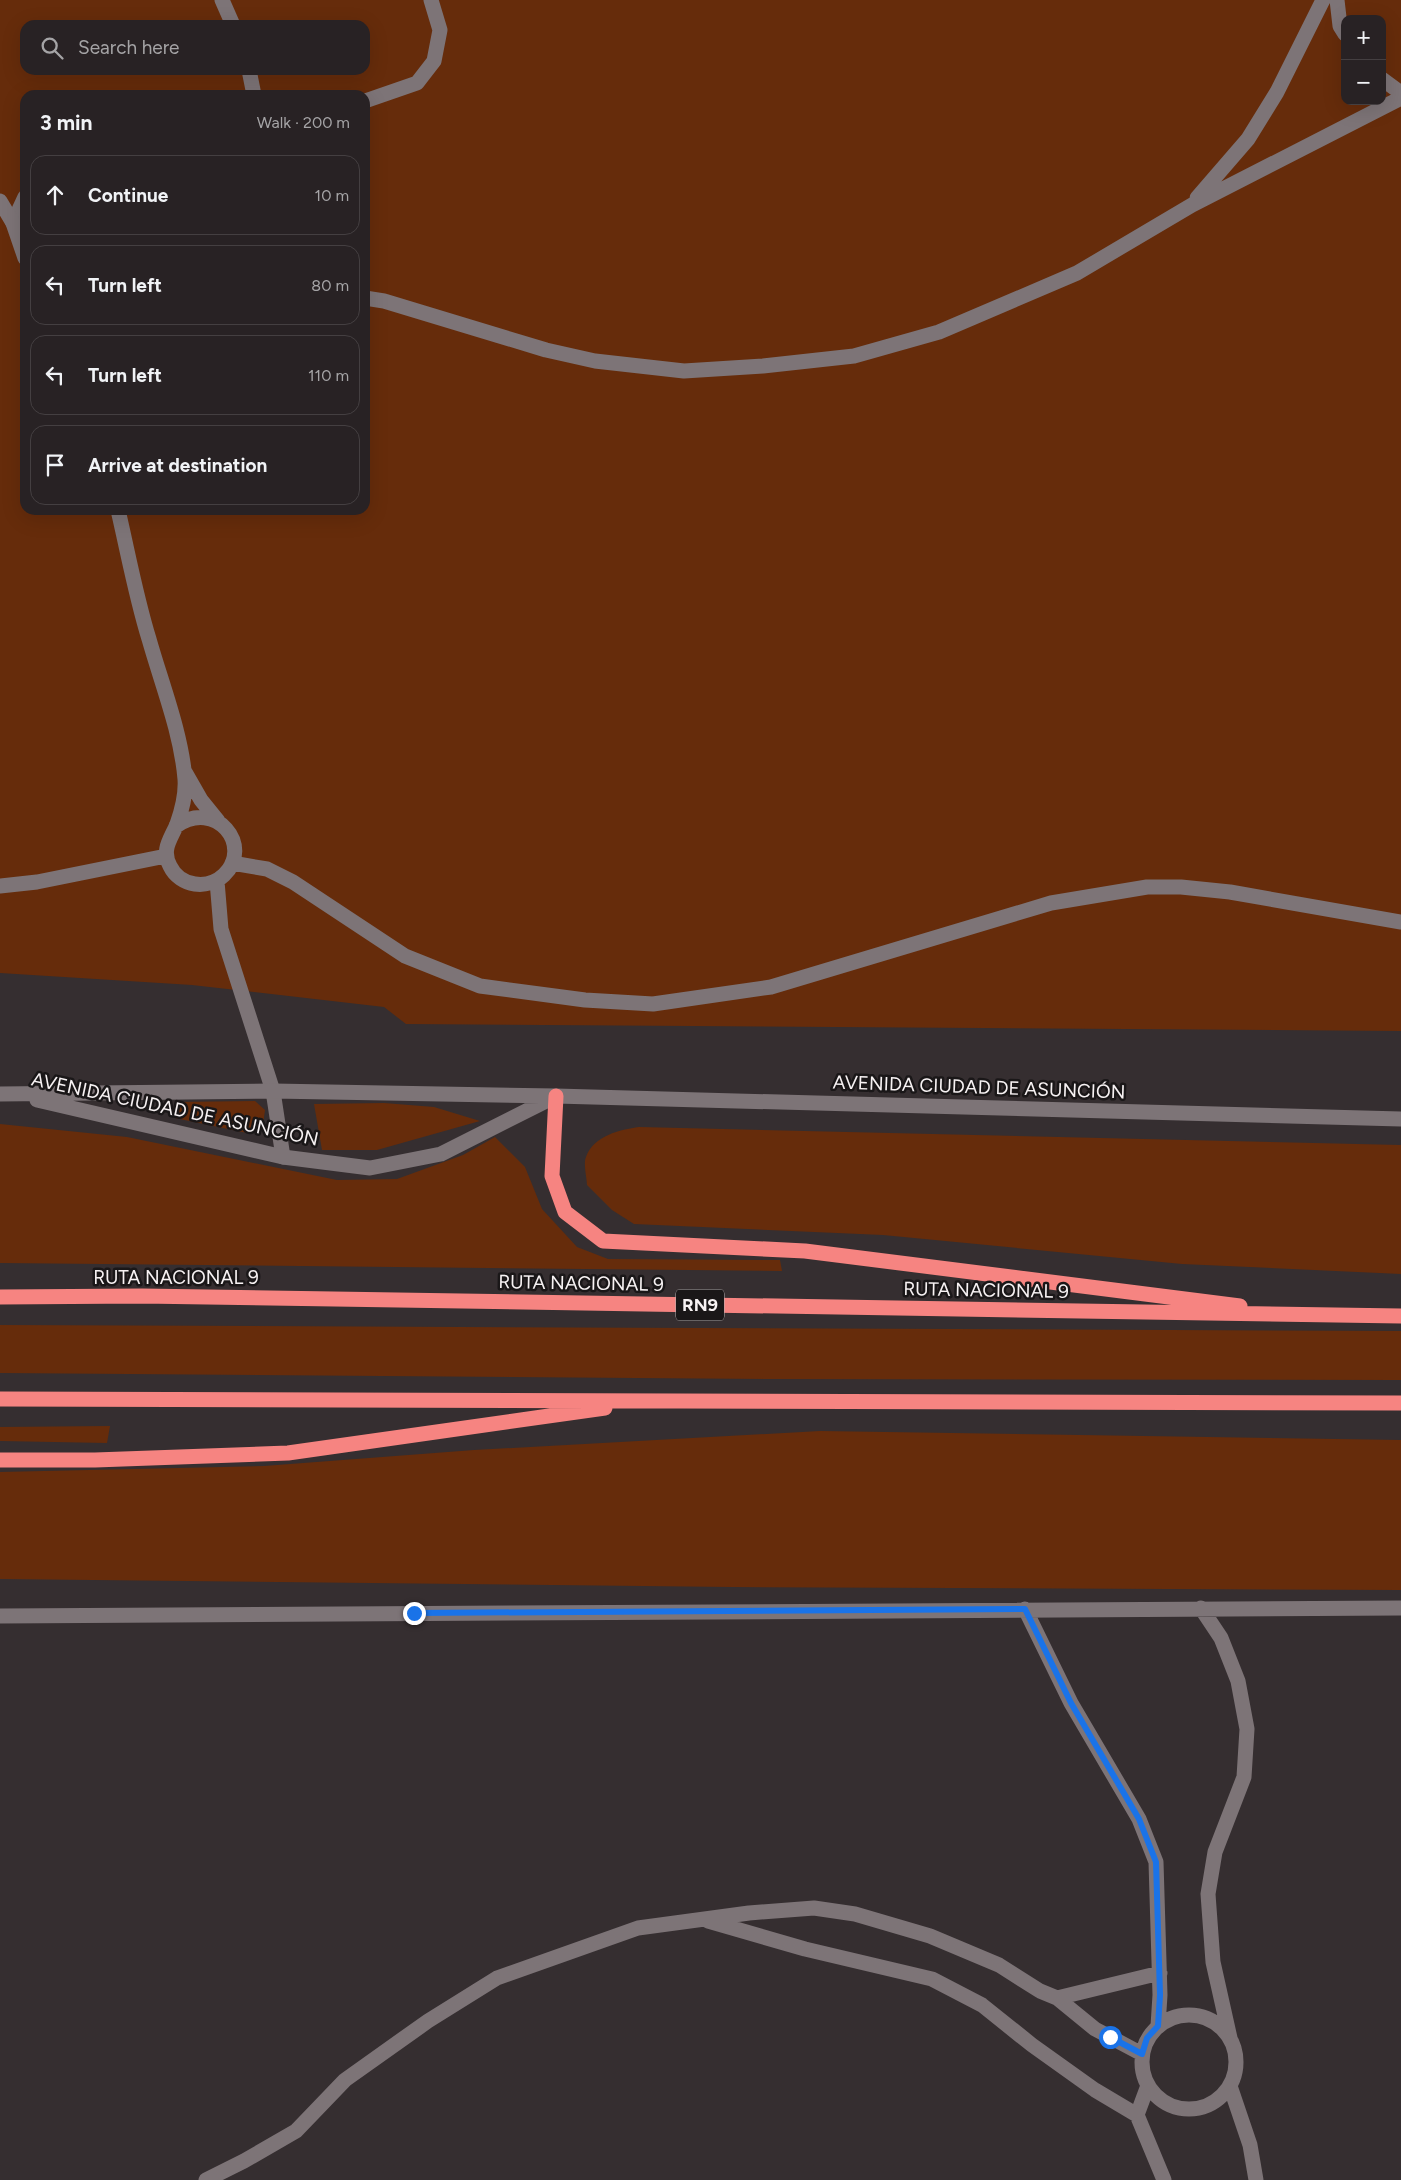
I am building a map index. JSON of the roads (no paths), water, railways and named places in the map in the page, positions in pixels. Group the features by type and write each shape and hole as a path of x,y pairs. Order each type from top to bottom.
{"highway":[{"path":"556,1096 552,1176 565,1212 603,1241 805,1251 1321,1316"},
{"name":"RUTA NACIONAL 9","path":"0,1297 142,1296 1401,1316"},
{"path":"0,1399 1401,1403"},
{"path":"0,1460 95,1460 288,1453 658,1401"}],"street":[{"path":"222,0 231,20"},
{"path":"370,99 417,83 434,60 440,30 431,0"},
{"path":"1192,205 1248,139 1277,92 1323,0"},
{"path":"1336,0 1341,28"},
{"path":"250,75 253,90"},
{"path":"1386,82 1401,93"},
{"path":"370,299 384,301 546,350 595,361 684,371 854,356 939,332 1077,273 1192,205 1401,98"},
{"path":"0,201 13,223 20,243"},
{"path":"13,223 20,208"},
{"path":"119,515 140,610 177,737 182,768 185,780 183,804 176,826 166,845 166,856 170,866 185,881 206,884 217,881 226,873 232,863 235,852 233,840 227,829 201,800 182,768"},
{"path":"176,826 195,817 207,817 218,821"},
{"path":"0,886 38,882 166,856"},
{"path":"232,863 267,869 293,882 404,956 480,986 585,1000 653,1004 771,987 1051,903 1147,887 1181,886 1230,892 1401,922"},
{"path":"217,881 221,930 273,1091 283,1157"},
{"name":"AVENIDA CIUDAD DE ASUNCIÓN","path":"5,1094 273,1091 556,1096 1401,1119"},
{"name":"AVENIDA CIUDAD DE ASUNCIÓN","path":"5,1094 139,1122 283,1157 370,1168 441,1154 556,1096"},
{"path":"1201,1608 1221,1638 1238,1681 1247,1729 1244,1777 1215,1852 1208,1894 1213,1962 1230,2038 1236,2054 1236,2071 1230,2086 1219,2099 1205,2107 1189,2110 1172,2107 1160,2100 1147,2088 1142,2070 1142,2054 1147,2038 1158,2026 1172,2017 1189,2014 1205,2017 1219,2026 1230,2038"},
{"path":"0,1616 1401,1608"},
{"path":"1025,1609 1071,1703 1139,1819 1156,1862 1160,1973 1158,2026"},
{"path":"206,2180 296,2131 345,2080 428,2021 497,1978 638,1928 749,1913 814,1908 855,1914 930,1936 999,1966 1040,1991 1057,1998 1095,2028 1142,2054"},
{"path":"707,1920 780,1942 932,1979 982,2005 1032,2046 1095,2090 1137,2115 1164,2180"},
{"path":"1057,1998 1160,1973"},
{"path":"1230,2086 1250,2145 1256,2180"},
{"path":"1137,2115 1147,2088"}]}
